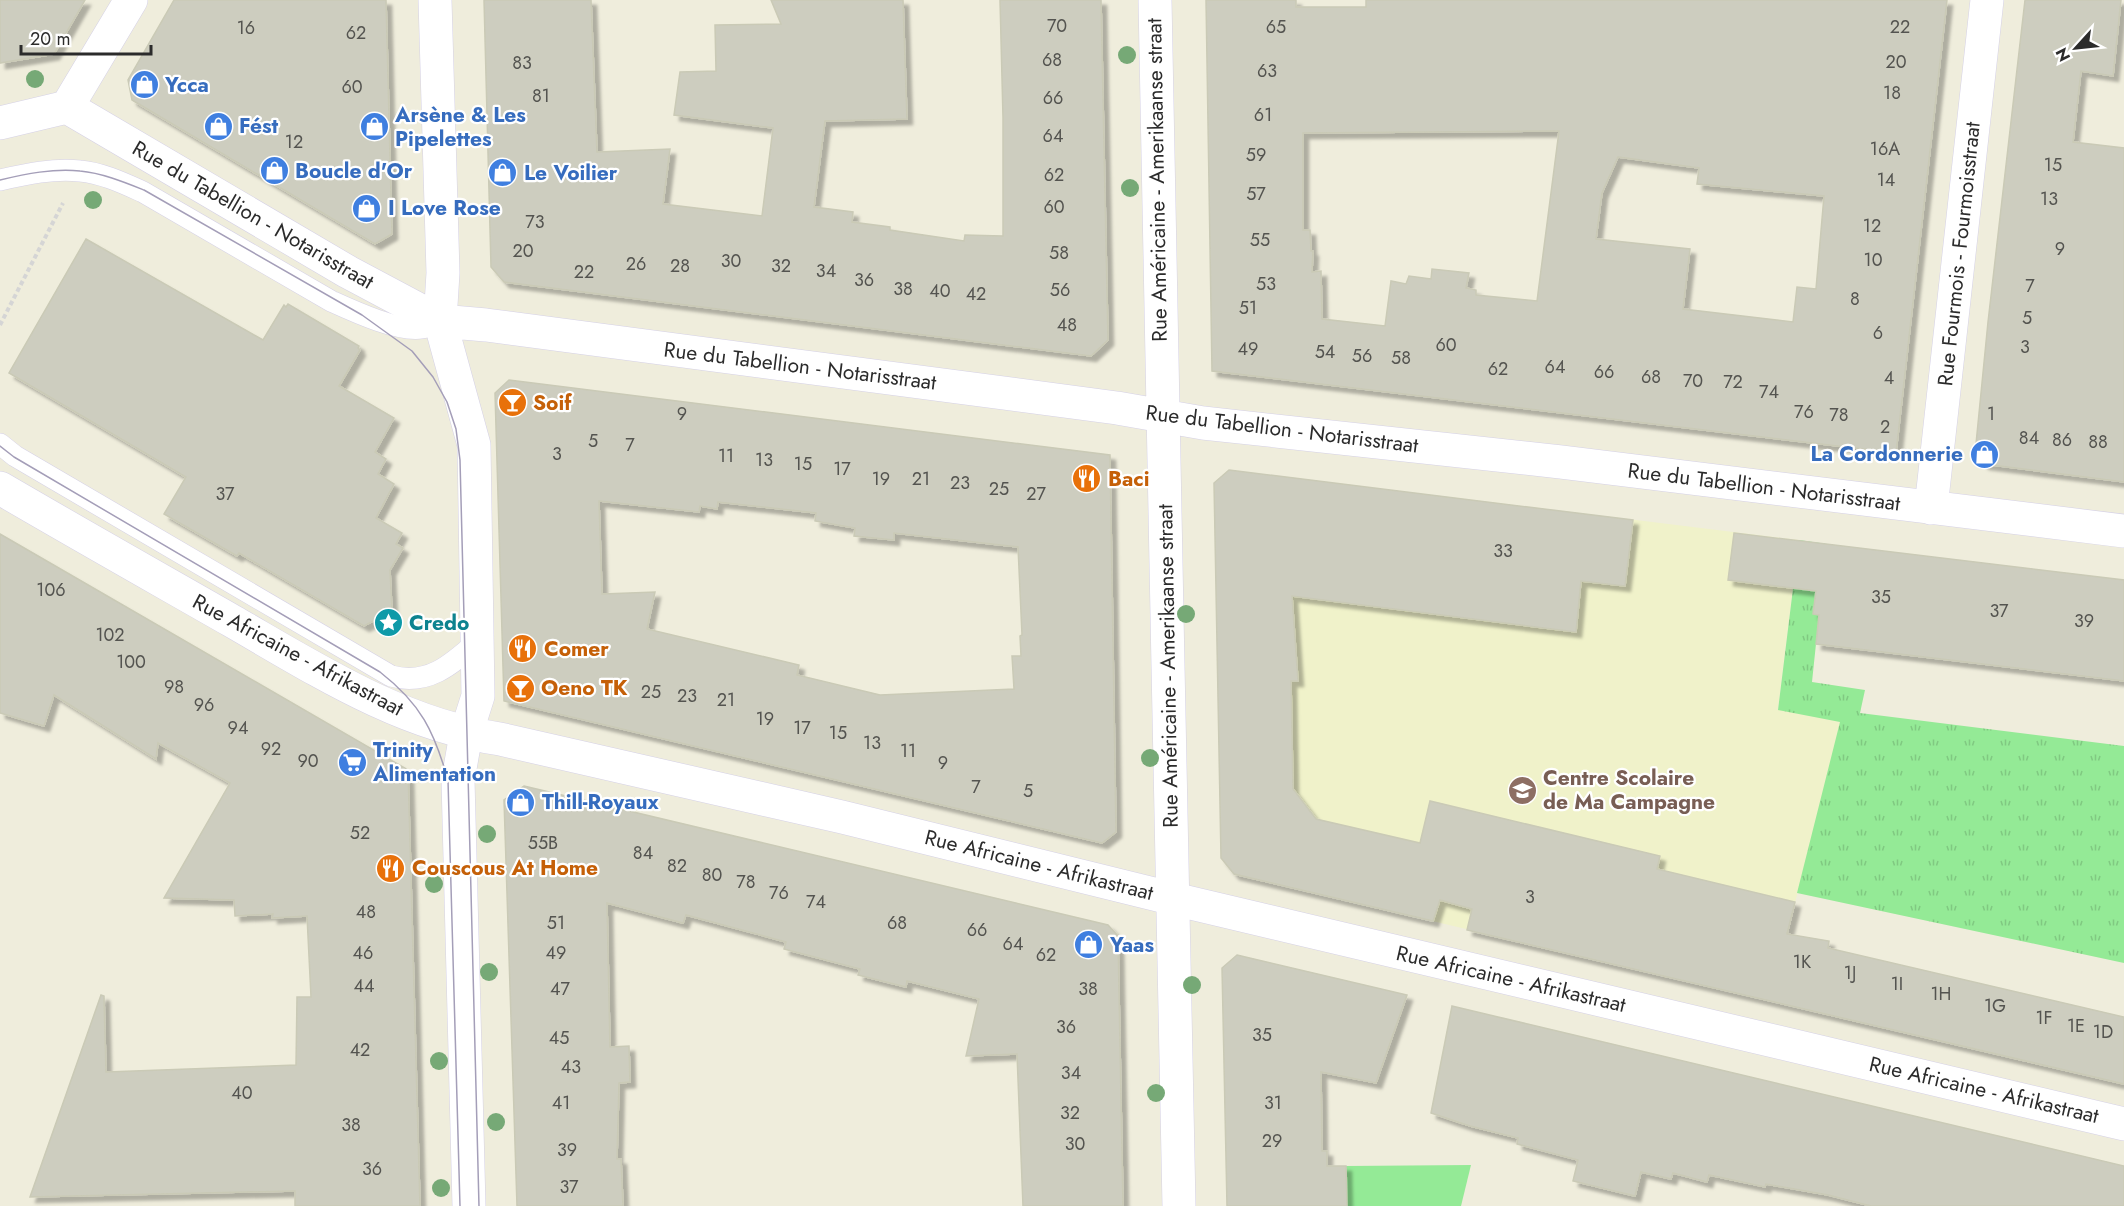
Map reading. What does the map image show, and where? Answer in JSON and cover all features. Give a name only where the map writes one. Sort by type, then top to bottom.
[{"type":"street","points":[[0,123],[67,107],[131,0]]},
{"type":"street","points":[[435,0],[443,273],[440,321],[474,445],[478,696],[458,770],[469,1206]]},
{"type":"street","name":"Rue Américaine - Amerikaanse straat","points":[[1155,0],[1161,416],[1174,899],[1179,1206]]},
{"type":"street","name":"Rue Fourmois - Fourmoisstraat","points":[[1931,508],[1987,0]]},
{"type":"street","name":"Rue du Tabellion - Notarisstraat","points":[[67,107],[348,272],[440,321],[486,325],[1118,408],[1203,423],[1561,462],[2124,531]]},
{"type":"street","name":"Rue Africaine - Afrikastraat","points":[[0,488],[317,670],[381,703],[466,734],[500,739],[830,814],[1174,899],[2124,1124]]},
{"type":"lane","name":"Rue du Tabellion - Notarisstraat","points":[[0,180],[54,171],[81,171],[114,179],[143,192],[331,301],[362,315],[400,326],[422,328],[440,321]]},
{"type":"lane","name":"Rue Africaine - Afrikastraat","points":[[0,444],[15,456],[391,676],[406,680],[420,679],[451,663],[478,641]]},
{"type":"path","points":[[0,325],[68,193]]},
{"type":"shaded area","name":"Centre Scolaire de Ma Campagne","points":[[1229,470],[1799,540],[1778,709],[1841,722],[1770,1001],[1234,874],[1221,858],[1214,483]]},
{"type":"green space","points":[[1799,540],[1827,544],[1825,572],[1819,572],[1813,614],[1819,615],[1812,682],[1865,690],[1860,713],[2124,746],[2124,963],[1797,893],[1840,722],[1778,710]]},
{"type":"green space","points":[[1471,1165],[1461,1206],[1347,1206],[1346,1166]]},
{"type":"building","points":[[0,0],[85,0],[54,54],[0,63]]},
{"type":"building","points":[[174,0],[386,0],[392,234],[375,244],[132,100],[128,80]]},
{"type":"building","points":[[484,0],[591,0],[597,152],[670,149],[663,204],[762,216],[773,128],[674,115],[680,72],[716,71],[715,25],[781,24],[771,0],[903,0],[907,119],[825,121],[814,207],[853,212],[852,222],[964,241],[965,235],[1003,236],[1000,0],[1101,0],[1108,340],[1091,356],[504,282],[491,267]]},
{"type":"building","points":[[1206,0],[1296,0],[1296,7],[1366,7],[1366,0],[1947,0],[1896,453],[1212,371]],"holes":[[[1559,131],[1537,301],[1476,295],[1476,290],[1466,288],[1469,273],[1432,269],[1431,279],[1409,276],[1406,284],[1391,281],[1385,326],[1322,319],[1321,271],[1312,272],[1313,251],[1311,251],[1310,230],[1303,230],[1303,133]],[[1618,157],[1699,168],[1697,184],[1824,196],[1816,289],[1797,287],[1793,322],[1683,309],[1690,249],[1596,239],[1602,193]]]},
{"type":"building","points":[[2025,0],[2121,0],[2113,76],[2081,71],[2073,142],[2124,148],[2124,482],[1984,464],[1975,454]]},
{"type":"building","points":[[86,239],[263,340],[284,305],[286,307],[288,304],[359,346],[360,350],[339,386],[394,418],[375,452],[386,459],[378,474],[394,484],[376,518],[402,533],[396,544],[403,548],[390,570],[392,611],[364,626],[239,553],[237,556],[164,514],[186,477],[9,373]]},
{"type":"building","points":[[509,380],[1110,455],[1116,832],[1102,843],[504,701],[495,393]],"holes":[[[599,501],[699,512],[700,506],[717,509],[718,502],[816,513],[815,521],[855,528],[854,536],[894,540],[894,533],[1018,547],[1022,635],[1020,636],[1021,656],[1012,656],[1014,689],[880,695],[797,675],[799,665],[647,629],[655,592],[602,594]]]},
{"type":"building","points":[[1229,470],[1633,520],[1625,586],[1581,581],[1576,632],[1292,596],[1298,681],[1291,681],[1293,789],[1316,819],[1420,843],[1430,801],[1660,856],[1657,869],[1795,902],[1787,934],[1829,941],[1828,948],[2124,1017],[2124,1084],[1467,930],[1472,909],[1440,900],[1433,921],[1234,874],[1221,858],[1214,483]]},
{"type":"building","points":[[1734,533],[2124,580],[2124,681],[1816,644],[1819,615],[1813,614],[1816,591],[1728,580]]},
{"type":"building","points":[[0,534],[408,770],[420,1206],[295,1206],[295,1191],[30,1197],[101,995],[104,996],[106,1072],[296,1065],[297,997],[311,997],[307,916],[272,918],[273,914],[235,916],[234,900],[164,898],[230,783],[158,743],[156,759],[54,695],[44,726],[0,713]]},
{"type":"building","points":[[524,786],[1108,925],[1118,936],[1123,1206],[1023,1206],[1017,1054],[966,1056],[979,999],[907,981],[906,987],[858,975],[860,969],[784,949],[786,942],[686,915],[683,923],[607,903],[610,1047],[629,1046],[630,1082],[619,1083],[617,1159],[621,1159],[623,1206],[517,1206],[504,800]]},
{"type":"building","points":[[1237,955],[1407,995],[1376,1083],[1321,1072],[1322,1151],[1327,1151],[1327,1166],[1346,1166],[1347,1206],[1227,1206],[1222,968]]},
{"type":"building","points":[[1452,1006],[2124,1166],[2124,1206],[1871,1206],[1828,1195],[1766,1184],[1765,1187],[1709,1175],[1707,1182],[1673,1173],[1671,1179],[1641,1172],[1635,1196],[1573,1181],[1578,1160],[1517,1144],[1518,1138],[1431,1113]]},
{"type":"tram line","points":[[0,180],[40,172],[70,170],[105,176],[144,190],[362,315],[412,351],[433,377],[447,402],[456,429],[460,460],[479,1206]]},
{"type":"tram line","points":[[0,446],[14,457],[380,672],[406,695],[424,720],[437,747],[448,780],[460,1206]]},
{"type":"place","name":"Ycca","points":[[144,85]]},
{"type":"place","name":"Fést","points":[[218,126]]},
{"type":"place","name":"Arsène & Les Pipelettes","points":[[374,127]]},
{"type":"place","name":"Boucle d'Or","points":[[274,171]]},
{"type":"place","name":"Le Voilier","points":[[503,173]]},
{"type":"place","name":"I Love Rose","points":[[367,208]]},
{"type":"place","name":"Soif","points":[[512,403]]},
{"type":"place","name":"La Cordonnerie","points":[[1984,454]]},
{"type":"place","name":"Baci","points":[[1087,479]]},
{"type":"place","name":"Credo","points":[[388,623]]},
{"type":"place","name":"Comer","points":[[523,649]]},
{"type":"place","name":"Oeno TK","points":[[520,688]]},
{"type":"place","name":"Trinity Alimentation","points":[[352,762]]},
{"type":"place","name":"Centre Scolaire de Ma Campagne","points":[[1522,790]]},
{"type":"place","name":"Thill-Royaux","points":[[521,802]]},
{"type":"place","name":"Couscous At Home","points":[[391,868]]},
{"type":"place","name":"Yaas","points":[[1089,945]]}]
